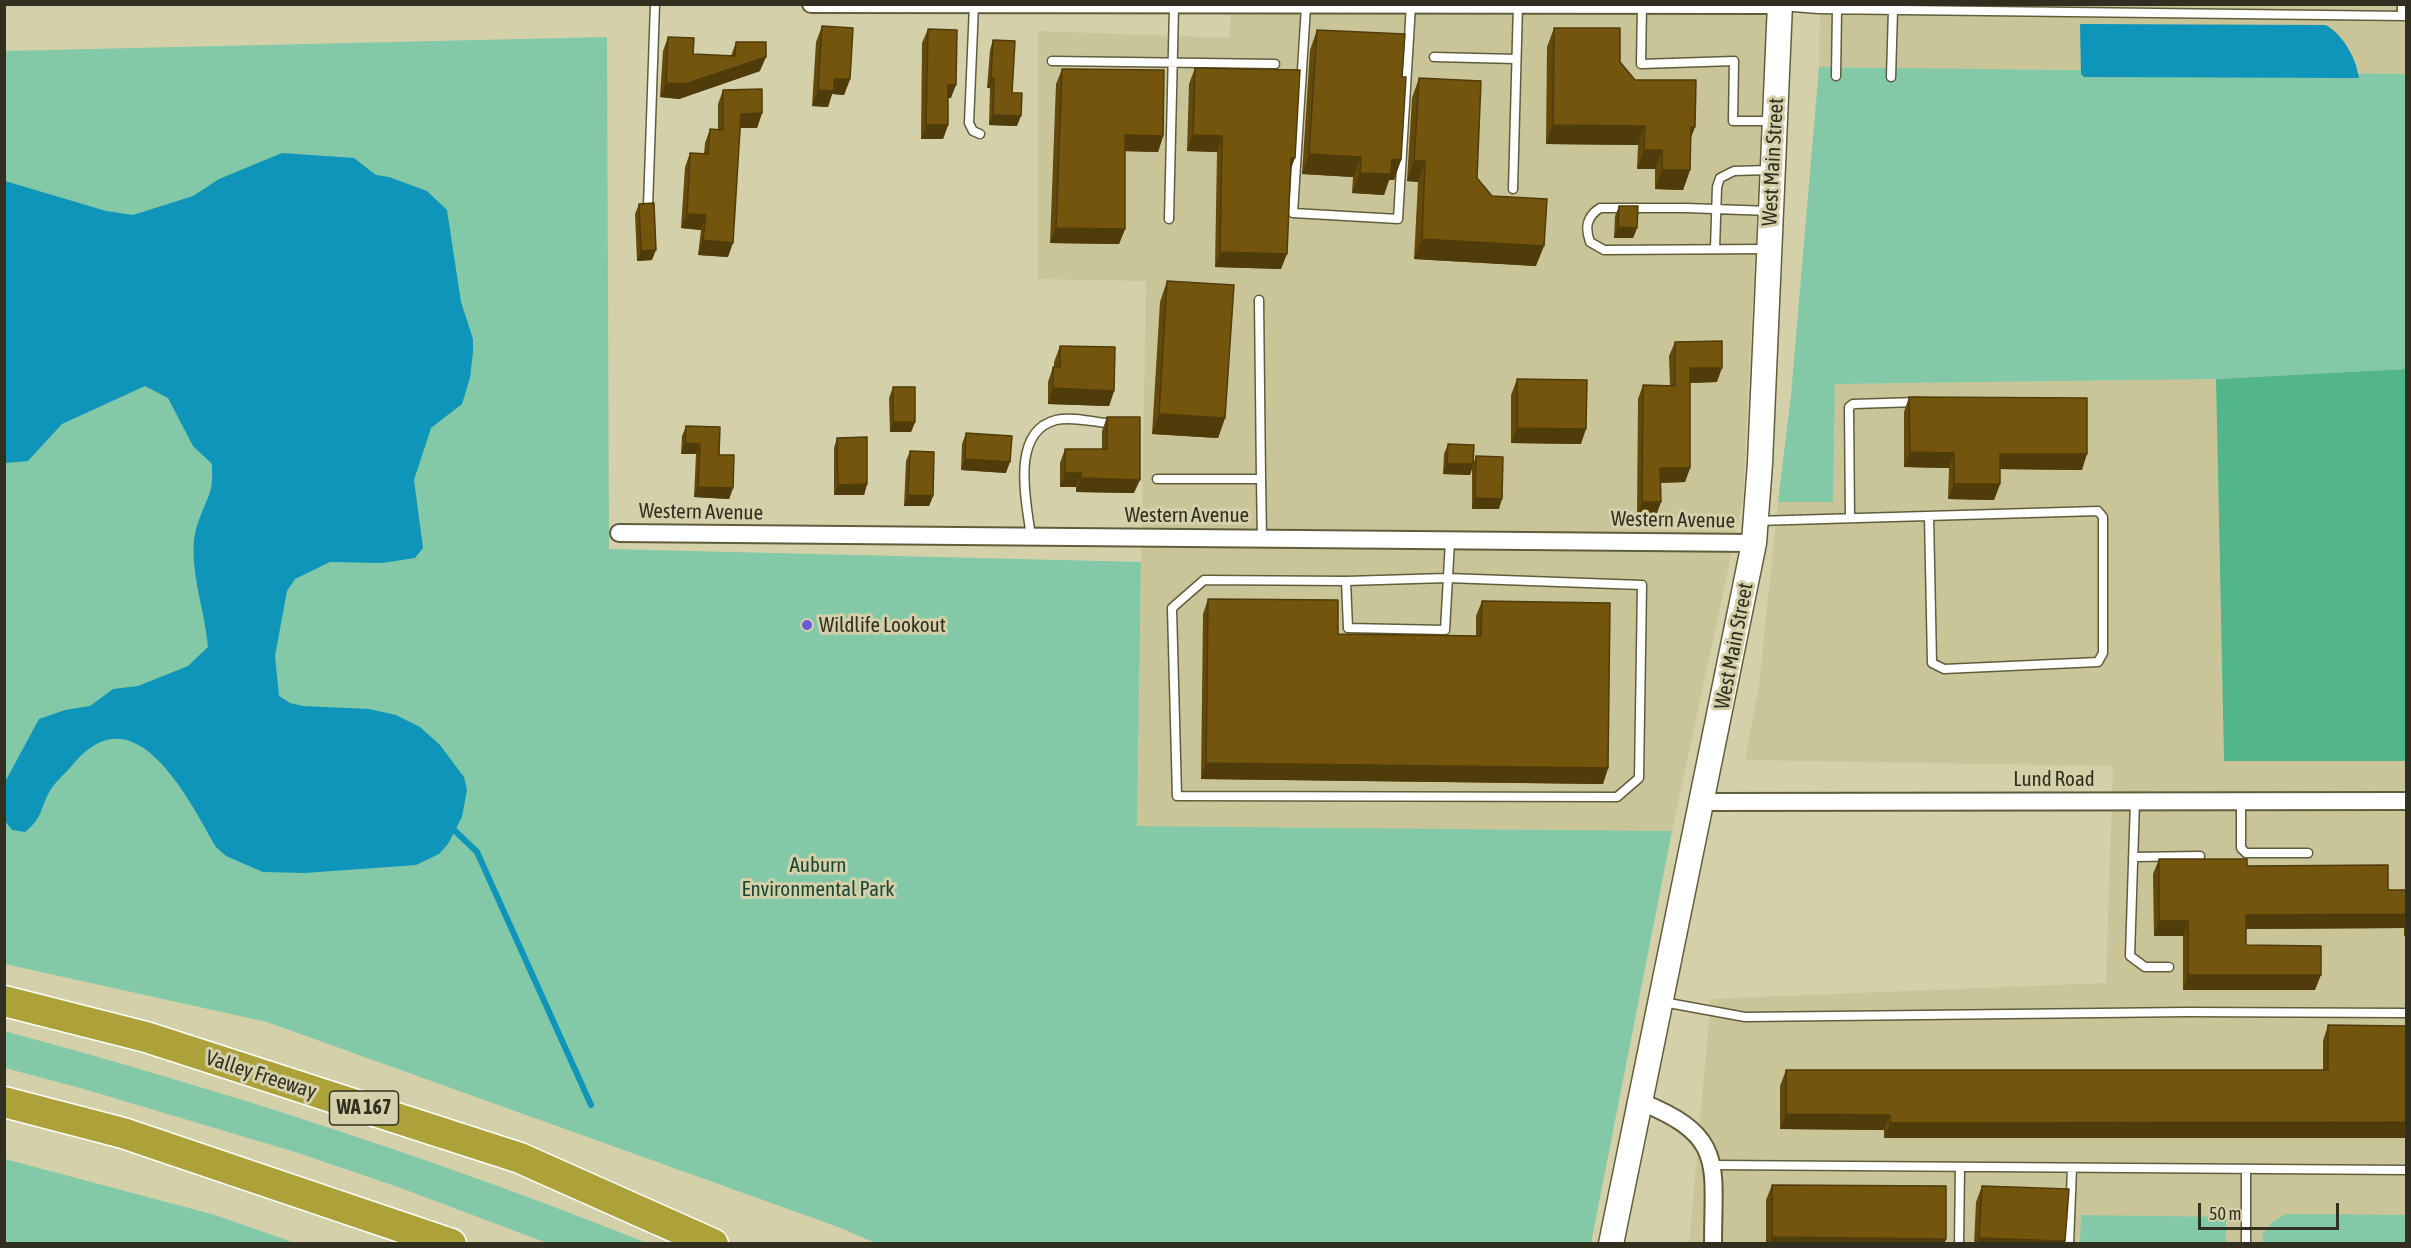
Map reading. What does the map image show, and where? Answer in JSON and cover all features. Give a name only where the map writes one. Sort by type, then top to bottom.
[{"type":"highway","name":"Valley Freeway","points":[[4,1001],[146,1037],[520,1158],[713,1244]]},
{"type":"highway","points":[[4,1102],[123,1133],[451,1244]]},
{"type":"main road","name":"West Main Street","points":[[1611,1244],[1755,532],[1780,5]]},
{"type":"street","points":[[811,4],[1174,7],[1780,5]]},
{"type":"street","name":"Western Avenue","points":[[619,533],[1450,541],[1755,532]]},
{"type":"street","name":"Lund Road","points":[[1702,802],[2241,801],[2405,804]]},
{"type":"street","points":[[1641,1101],[1669,1113],[1690,1127],[1698,1135],[1714,1165],[1713,1244]]},
{"type":"lane","points":[[648,207],[655,4]]},
{"type":"lane","points":[[1780,5],[1837,10],[1993,8],[2404,16],[2402,4]]},
{"type":"lane","points":[[1306,6],[1293,213],[1398,219],[1411,5]]},
{"type":"lane","points":[[1513,189],[1518,5]]},
{"type":"lane","points":[[1642,5],[1641,64],[1734,61],[1733,121],[1775,121]]},
{"type":"lane","points":[[974,6],[969,123],[973,132],[980,134]]},
{"type":"lane","points":[[1169,219],[1174,7]]},
{"type":"lane","points":[[1888,8],[1891,77]]},
{"type":"lane","points":[[1836,76],[1837,10]]},
{"type":"lane","points":[[1434,57],[1516,60]]},
{"type":"lane","points":[[1052,61],[1275,64]]},
{"type":"lane","points":[[1715,249],[1717,187],[1725,174],[1773,170]]},
{"type":"lane","points":[[1770,249],[1604,250],[1590,243],[1587,222],[1600,208],[1771,211]]},
{"type":"lane","points":[[1259,300],[1262,539]]},
{"type":"lane","points":[[1850,518],[1849,407],[1853,404],[1923,402]]},
{"type":"lane","points":[[1031,537],[1023,490],[1025,460],[1031,439],[1043,425],[1057,420],[1120,424]]},
{"type":"lane","points":[[1156,479],[1261,479]]},
{"type":"lane","points":[[1755,532],[1850,518],[2098,511],[2103,517],[2103,653],[2098,662],[1944,669],[1932,663],[1929,516]]},
{"type":"lane","points":[[1346,581],[1348,628],[1445,630],[1450,541]]},
{"type":"lane","points":[[1447,578],[1642,585],[1640,778],[1617,797],[1177,796],[1172,608],[1204,580],[1346,581],[1447,578]]},
{"type":"lane","points":[[2135,801],[2130,956],[2145,967],[2169,967]]},
{"type":"lane","points":[[2241,801],[2241,848],[2246,853],[2308,853]]},
{"type":"lane","points":[[2133,857],[2200,856]]},
{"type":"lane","points":[[1660,1002],[1745,1017],[2187,1012],[2406,1013]]},
{"type":"lane","points":[[1714,1165],[2406,1170]]},
{"type":"lane","points":[[1959,1244],[1960,1167]]},
{"type":"lane","points":[[2070,1244],[2072,1168]]},
{"type":"lane","points":[[2246,1169],[2246,1244]]},
{"type":"shaded area","points":[[1231,4],[1767,5],[1743,500],[1672,831],[1137,826],[1146,281],[1038,279],[1038,31],[1230,38]]},
{"type":"shaded area","points":[[1820,5],[2406,5],[2406,74],[1819,67]]},
{"type":"shaded area","points":[[2216,379],[2224,761],[2406,761],[2406,1243],[1689,1244],[1711,999],[2106,983],[2113,766],[1745,760],[1759,686],[1778,502],[1833,502],[1835,384]]},
{"type":"green space","name":"Auburn Environmental Park","points":[[607,37],[609,549],[1141,562],[1137,826],[1672,831],[1591,1243],[875,1243],[841,1228],[267,1022],[5,964],[5,51]]},
{"type":"green space","points":[[1819,67],[2406,74],[2406,369],[2216,379],[1835,384],[1833,502],[1778,502],[1791,395]]},
{"type":"green space","points":[[2406,369],[2406,761],[2224,761],[2216,379]]},
{"type":"green space","points":[[4,1031],[167,1077],[329,1128],[489,1183],[647,1243],[547,1243],[398,1187],[295,1152],[84,1089],[5,1068]]},
{"type":"green space","points":[[5,1159],[215,1215],[295,1243],[5,1243]]},
{"type":"green space","points":[[2286,1214],[2406,1215],[2406,1243],[2263,1243],[2262,1235],[2272,1222]]},
{"type":"green space","points":[[2081,1215],[2226,1217],[2226,1243],[2080,1243]]},
{"type":"water","points":[[2080,24],[2326,25],[2348,48],[2359,78],[2084,77],[2081,74]]},
{"type":"water","points":[[282,153],[354,158],[376,175],[389,177],[427,191],[447,210],[461,302],[473,339],[473,352],[470,378],[462,404],[431,428],[414,480],[423,548],[415,558],[382,563],[330,562],[295,579],[287,591],[275,656],[279,696],[290,703],[303,706],[369,709],[396,715],[420,727],[440,745],[464,777],[467,790],[462,817],[448,844],[439,854],[416,865],[305,873],[263,872],[226,856],[216,847],[176,781],[158,760],[139,745],[119,739],[97,743],[56,782],[39,817],[31,827],[25,832],[12,830],[5,821],[5,782],[39,719],[65,710],[90,706],[113,689],[138,686],[188,666],[208,647],[196,581],[194,540],[198,521],[211,489],[212,464],[193,446],[168,398],[145,386],[62,424],[28,461],[5,463],[5,181],[106,211],[133,215],[193,196],[219,179]]},
{"type":"building","points":[[822,26],[853,28],[850,79],[834,79],[834,91],[818,90]]},
{"type":"building","points":[[1554,28],[1620,28],[1620,62],[1635,80],[1696,80],[1695,127],[1691,127],[1690,170],[1662,170],[1662,150],[1644,150],[1645,126],[1553,125]]},
{"type":"building","points":[[928,29],[957,30],[956,85],[948,85],[948,125],[926,125]]},
{"type":"building","points":[[1317,30],[1405,34],[1402,77],[1406,77],[1401,160],[1392,159],[1391,174],[1360,173],[1361,157],[1309,154]]},
{"type":"building","points":[[668,37],[694,38],[693,54],[735,56],[736,42],[766,42],[766,57],[685,84],[666,83]]},
{"type":"building","points":[[993,40],[1015,41],[1012,93],[1022,93],[1021,116],[993,115],[994,78],[991,78]]},
{"type":"building","points":[[1195,68],[1300,70],[1295,158],[1291,158],[1287,254],[1220,252],[1222,136],[1193,135]]},
{"type":"building","points":[[1062,69],[1164,70],[1163,136],[1125,135],[1125,229],[1056,228]]},
{"type":"building","points":[[1419,78],[1481,81],[1477,178],[1492,196],[1547,199],[1544,246],[1422,239],[1425,161],[1414,161]]},
{"type":"building","points":[[762,89],[762,113],[741,114],[733,243],[703,240],[706,215],[687,214],[690,153],[708,154],[710,129],[723,130],[723,90]]},
{"type":"building","points":[[654,203],[656,250],[641,251],[639,204]]},
{"type":"building","points":[[1619,206],[1638,206],[1637,228],[1618,227]]},
{"type":"building","points":[[1167,281],[1234,285],[1225,418],[1159,414]]},
{"type":"building","points":[[1722,341],[1722,368],[1690,368],[1690,468],[1660,468],[1661,502],[1642,502],[1643,385],[1675,386],[1675,342]]},
{"type":"building","points":[[1060,346],[1115,347],[1114,391],[1053,388],[1053,367],[1060,367]]},
{"type":"building","points":[[1517,379],[1587,380],[1586,429],[1517,428]]},
{"type":"building","points":[[893,387],[915,387],[915,422],[893,422]]},
{"type":"building","points":[[1909,397],[2087,398],[2087,454],[2000,454],[2000,484],[1954,484],[1954,453],[1910,452]]},
{"type":"building","points":[[1107,417],[1140,417],[1140,480],[1081,478],[1081,473],[1065,473],[1065,449],[1107,449]]},
{"type":"building","points":[[686,426],[720,427],[719,455],[734,455],[733,488],[698,487],[700,444],[685,443]]},
{"type":"building","points":[[966,433],[1012,436],[1010,462],[965,459]]},
{"type":"building","points":[[867,437],[867,484],[838,485],[837,438]]},
{"type":"building","points":[[1448,444],[1474,445],[1473,464],[1447,464]]},
{"type":"building","points":[[910,451],[934,452],[933,496],[908,495]]},
{"type":"building","points":[[1476,456],[1503,457],[1502,499],[1475,498]]},
{"type":"building","points":[[1208,599],[1338,600],[1338,634],[1481,636],[1482,601],[1610,603],[1608,768],[1206,763]]},
{"type":"building","points":[[2159,859],[2247,859],[2247,866],[2388,865],[2388,890],[2406,890],[2406,914],[2246,915],[2246,945],[2321,946],[2321,975],[2188,975],[2188,921],[2159,921]]},
{"type":"building","points":[[2328,1025],[2406,1026],[2406,1122],[1890,1123],[1890,1115],[1786,1114],[1786,1070],[2328,1070]]},
{"type":"building","points":[[1772,1185],[1946,1186],[1946,1239],[1772,1237]]},
{"type":"building","points":[[1982,1186],[2069,1189],[2065,1241],[1979,1238]]},
{"type":"waterway","points":[[451,827],[477,852],[591,1105]]},
{"type":"place","name":"Wildlife Lookout","points":[[807,625]]}]
